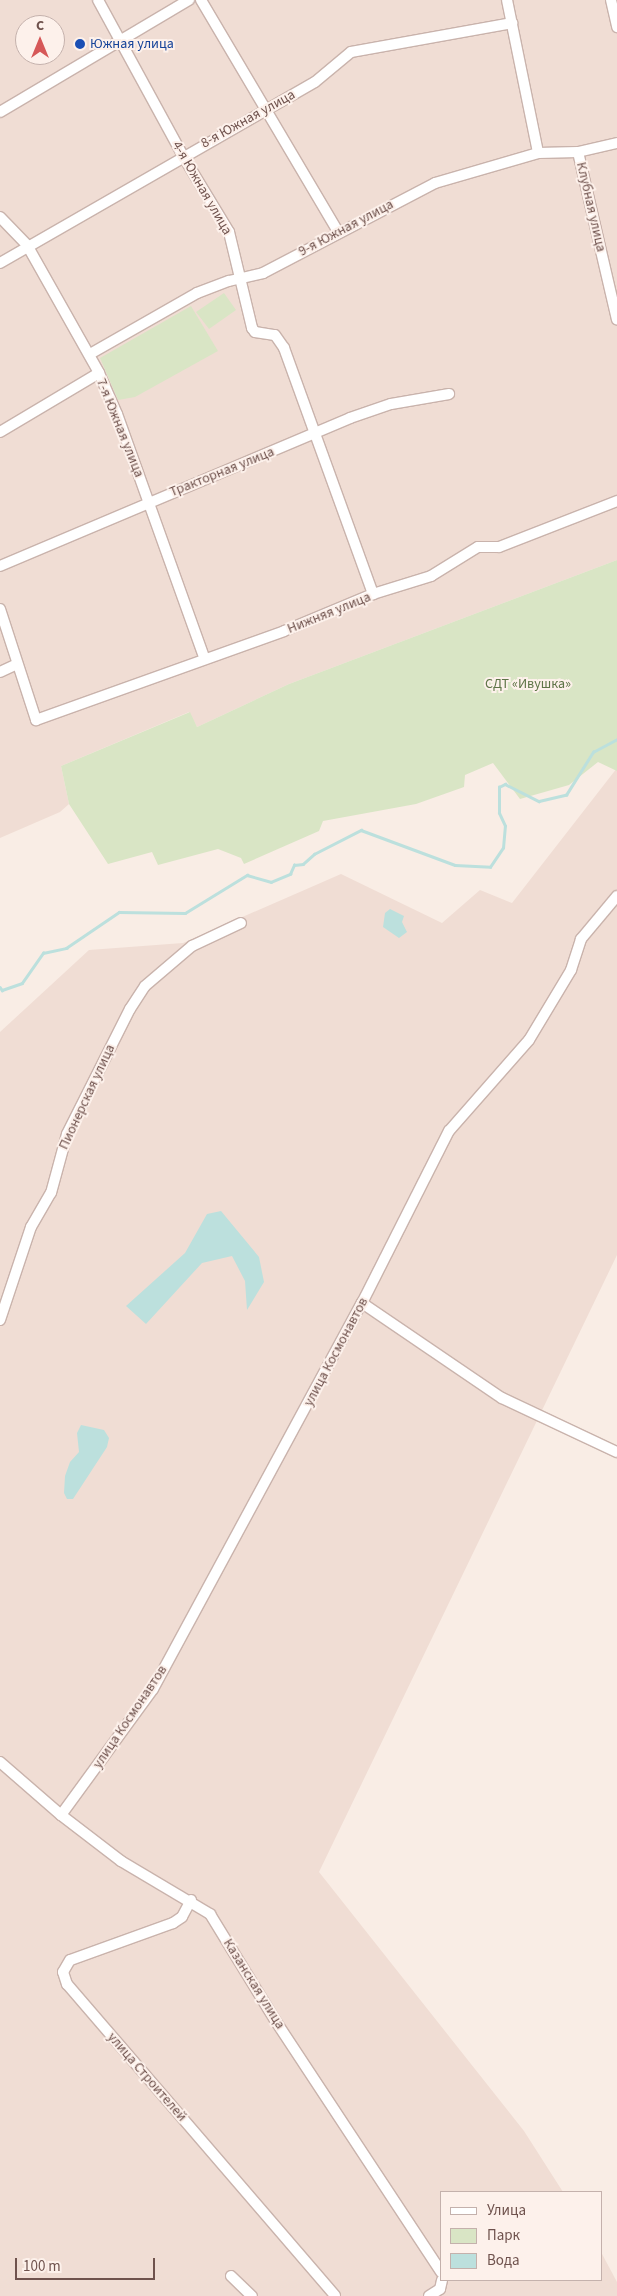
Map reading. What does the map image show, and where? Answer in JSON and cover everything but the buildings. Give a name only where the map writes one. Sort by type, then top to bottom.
[{"type":"street","name":"4-я Южная улица","points":[[98,0],[118,41],[183,156],[229,232],[252,328],[255,332],[275,335],[279,340],[373,594]]},
{"type":"street","points":[[0,112],[189,0]]},
{"type":"street","points":[[201,0],[338,232]]},
{"type":"street","points":[[507,0],[538,153]]},
{"type":"street","points":[[611,0],[617,27]]},
{"type":"street","name":"8-я Южная улица","points":[[0,263],[27,245],[315,82],[351,52],[512,23]]},
{"type":"street","name":"9-я Южная улица","points":[[90,354],[197,293],[263,273],[338,232],[435,183],[538,153],[578,152],[617,143]]},
{"type":"street","name":"Клубная улица","points":[[578,152],[617,320]]},
{"type":"street","name":"7-я Южная улица","points":[[0,217],[27,245],[99,373],[149,501],[204,657]]},
{"type":"street","points":[[0,432],[99,373]]},
{"type":"street","name":"Тракторная улица","points":[[0,566],[149,501],[391,404],[449,394]]},
{"type":"street","name":"Нижняя улица","points":[[17,664],[36,720],[204,657],[284,631],[373,594],[444,570],[478,547],[499,547],[617,501]]},
{"type":"street","points":[[0,608],[17,664],[0,672]]},
{"type":"street","name":"улица Космонавтов","points":[[61,1815],[153,1689],[362,1303],[449,1131],[529,1040],[571,970],[582,939],[617,896]]},
{"type":"street","name":"Пионерская улица","points":[[0,1320],[31,1227],[51,1193],[67,1134],[130,1009],[145,986],[192,946],[241,923]]},
{"type":"street","points":[[362,1303],[502,1398],[617,1452]]},
{"type":"street","name":"Казанская улица","points":[[0,1762],[61,1815],[121,1861],[191,1900],[210,1914],[275,2020],[440,2270]]},
{"type":"street","name":"улица Строителей","points":[[191,1900],[182,1917],[174,1923],[70,1960],[63,1972],[67,1984],[335,2296]]},
{"type":"street","points":[[231,2276],[252,2296]]},
{"type":"street","points":[[429,2296],[440,2289],[442,2281]]},
{"type":"shaded area","points":[[0,0],[617,0],[617,560],[289,684],[197,727],[189,712],[61,766],[69,804],[60,812],[0,838]]},
{"type":"shaded area","points":[[617,768],[617,1255],[319,1872],[524,2131],[562,2191],[440,2191],[440,2281],[602,2281],[602,2254],[617,2282],[617,2296],[0,2296],[0,1032],[89,950],[183,943],[341,874],[442,923],[480,890],[512,903]]},
{"type":"green space","points":[[224,293],[236,310],[209,329],[196,312]]},
{"type":"green space","points":[[191,306],[218,351],[135,397],[118,400],[100,358]]},
{"type":"green space","name":"СДТ «Ивушка»","points":[[617,560],[617,771],[598,762],[569,785],[520,799],[493,763],[465,775],[464,787],[416,804],[323,821],[319,831],[244,864],[241,858],[218,849],[158,865],[152,852],[108,864],[69,804],[61,766],[190,712],[197,727],[289,684]]},
{"type":"water","points":[[390,909],[404,916],[402,922],[407,932],[399,938],[383,927],[385,913]]},
{"type":"water","points":[[221,1211],[259,1257],[264,1282],[247,1310],[245,1281],[232,1256],[202,1263],[146,1324],[126,1306],[185,1253],[207,1214]]},
{"type":"water","points":[[81,1425],[104,1430],[109,1438],[107,1447],[73,1499],[67,1499],[64,1493],[65,1476],[70,1462],[79,1452],[77,1433]]},
{"type":"waterway","points":[[0,987],[2,990],[22,983],[43,953],[66,948],[119,912],[185,913],[247,875],[271,882],[290,874],[294,865],[303,864],[314,854],[361,830],[455,865],[490,867],[503,848],[505,826],[499,813],[499,787],[505,784],[539,801],[566,795],[593,752],[617,739]]},
{"type":"place","name":"Южная улица","points":[[80,44]]}]
